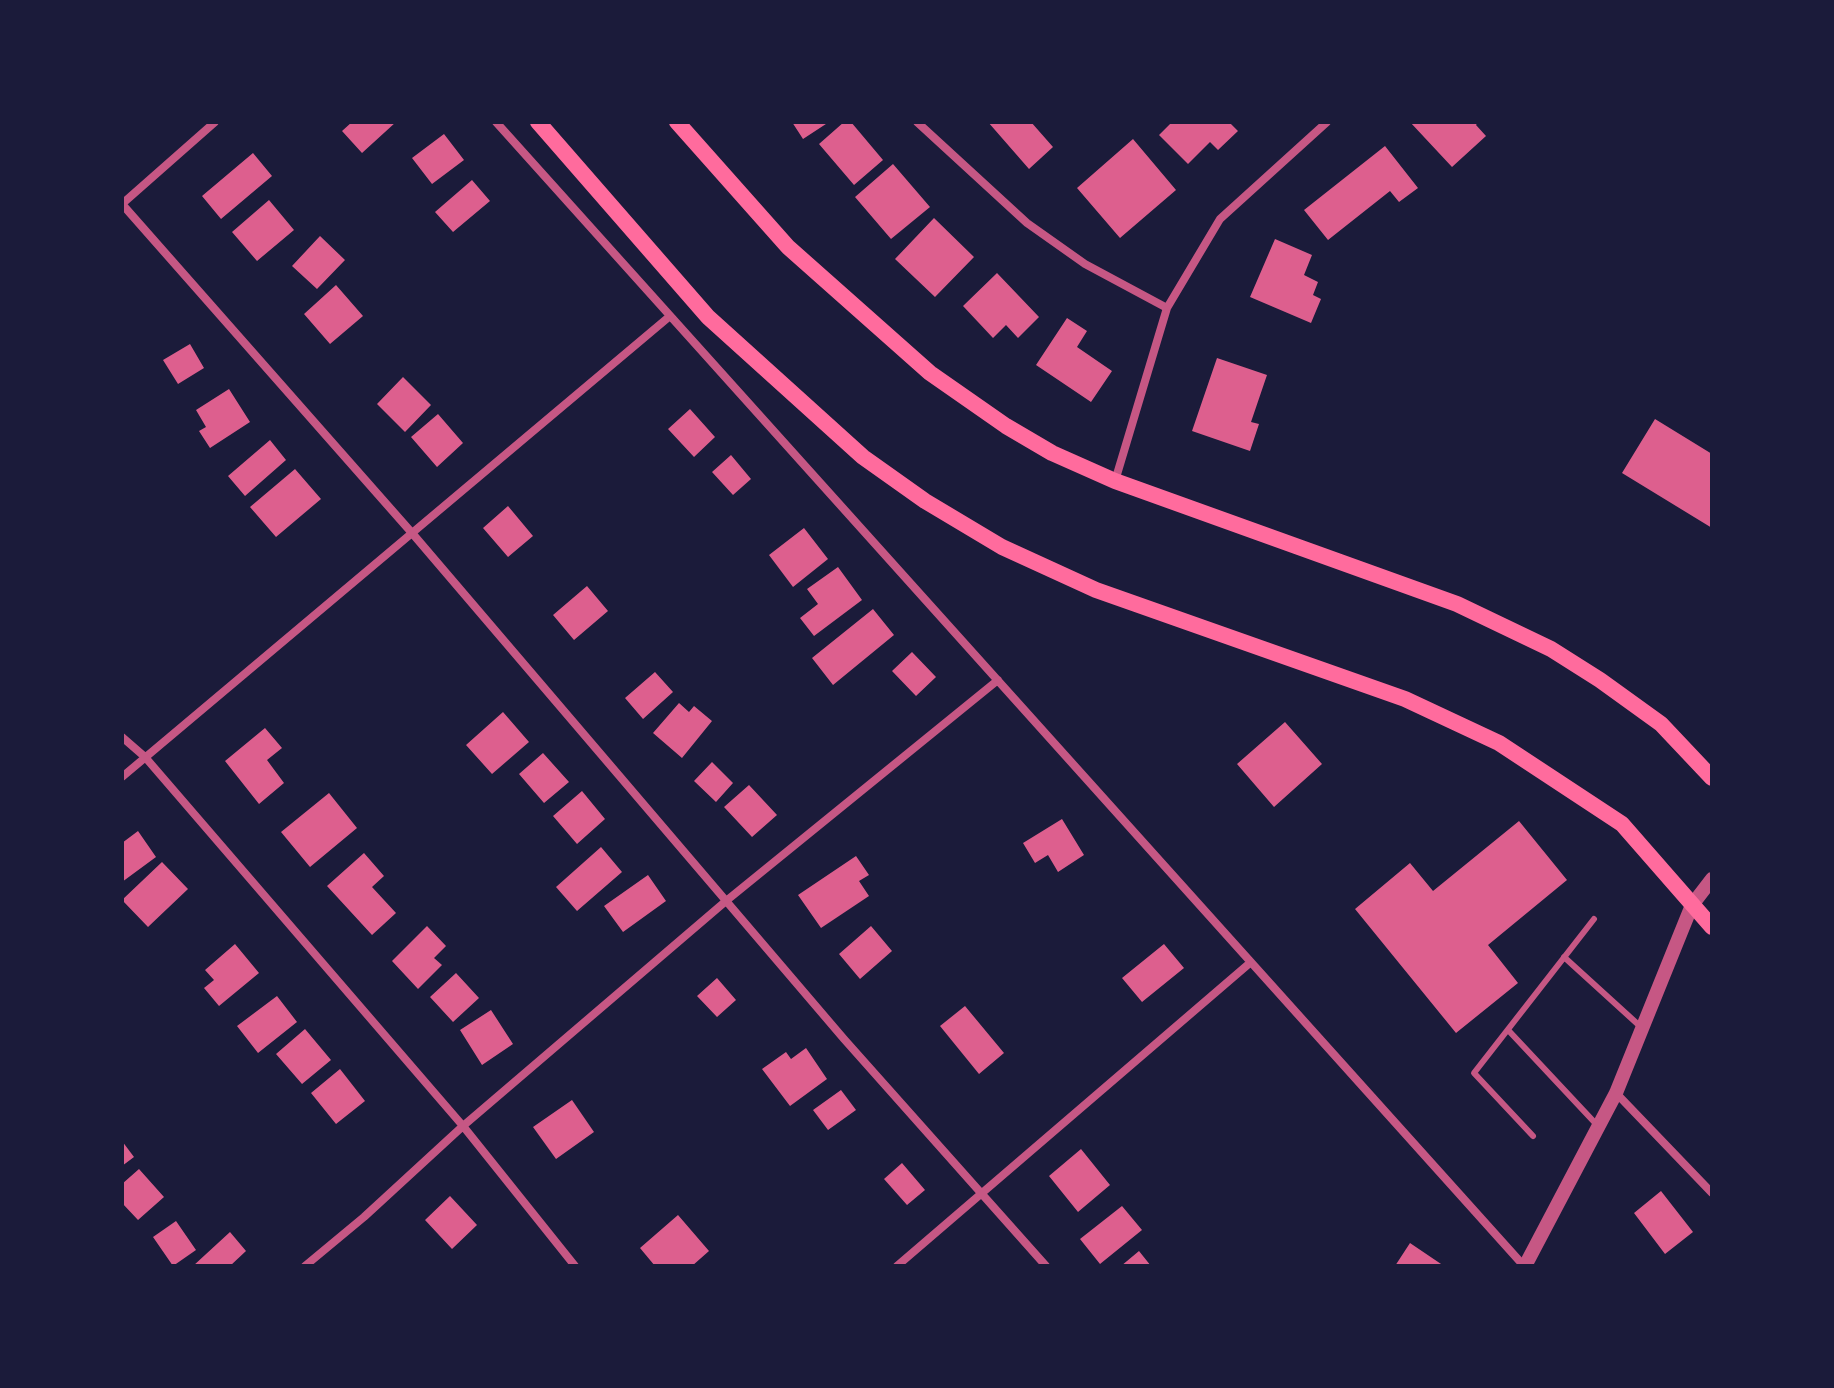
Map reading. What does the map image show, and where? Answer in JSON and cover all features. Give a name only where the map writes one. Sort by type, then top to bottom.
[{"type":"main road","points":[[538,122],[708,317],[863,457],[925,501],[1002,547],[1096,590],[1405,699],[1464,725],[1564,784],[1622,824],[1712,927]]},
{"type":"main road","points":[[677,122],[788,247],[930,373],[1006,426],[1052,453],[1115,481],[1457,604],[1551,649],[1661,724],[1712,778]]},
{"type":"street","points":[[215,122],[122,204],[412,533],[844,1039],[1046,1266]]},
{"type":"street","points":[[496,122],[1524,1266],[1616,1093],[1692,905],[1712,879]]},
{"type":"street","points":[[917,122],[1027,223],[1096,271],[1167,308]]},
{"type":"street","points":[[1115,481],[1167,308],[1220,219],[1327,122]]},
{"type":"street","points":[[122,777],[670,316]]},
{"type":"street","points":[[305,1266],[726,901],[998,680]]},
{"type":"street","points":[[122,737],[145,757],[463,1126],[575,1266]]},
{"type":"street","points":[[897,1266],[1251,962]]},
{"type":"street","points":[[1616,1093],[1712,1193]]},
{"type":"lane","points":[[1533,1136],[1474,1073],[1594,919]]},
{"type":"lane","points":[[1564,957],[1642,1028]]},
{"type":"lane","points":[[1509,1031],[1598,1126]]},
{"type":"building","points":[[352,122],[396,122],[362,153],[342,131]]},
{"type":"building","points":[[792,122],[829,122],[803,139]]},
{"type":"building","points":[[844,122],[851,122],[883,160],[854,185],[819,144]]},
{"type":"building","points":[[988,122],[1031,122],[1053,147],[1029,169]]},
{"type":"building","points":[[1172,122],[1229,122],[1238,131],[1218,150],[1210,142],[1188,164],[1159,135]]},
{"type":"building","points":[[1410,122],[1478,122],[1476,125],[1486,136],[1452,167]]},
{"type":"building","points":[[444,134],[464,160],[432,184],[412,158]]},
{"type":"building","points":[[1133,139],[1176,190],[1120,238],[1077,188]]},
{"type":"building","points":[[1385,146],[1418,188],[1399,202],[1390,191],[1328,240],[1304,210]]},
{"type":"building","points":[[253,153],[272,176],[221,219],[202,196]]},
{"type":"building","points":[[893,164],[930,207],[891,239],[855,197]]},
{"type":"building","points":[[472,180],[490,201],[453,232],[435,212]]},
{"type":"building","points":[[269,200],[294,230],[257,261],[232,232]]},
{"type":"building","points":[[934,218],[974,257],[935,297],[895,259]]},
{"type":"building","points":[[320,236],[345,260],[317,289],[292,266]]},
{"type":"building","points":[[1275,239],[1312,255],[1304,275],[1318,282],[1313,295],[1321,299],[1311,323],[1250,297]]},
{"type":"building","points":[[997,273],[1039,317],[1018,338],[1006,325],[993,338],[963,306]]},
{"type":"building","points":[[336,285],[363,316],[330,344],[304,314]]},
{"type":"building","points":[[1067,318],[1087,331],[1077,347],[1112,371],[1091,402],[1036,365]]},
{"type":"building","points":[[190,344],[204,368],[178,384],[163,360]]},
{"type":"building","points":[[1217,358],[1267,375],[1251,422],[1259,424],[1250,451],[1192,431]]},
{"type":"building","points":[[403,377],[431,405],[405,432],[377,404]]},
{"type":"building","points":[[229,389],[250,422],[210,448],[199,431],[206,427],[196,410]]},
{"type":"building","points":[[690,409],[715,437],[694,457],[668,429]]},
{"type":"building","points":[[438,414],[463,443],[437,467],[411,437]]},
{"type":"building","points":[[1655,419],[1712,454],[1712,528],[1622,473]]},
{"type":"building","points":[[270,440],[286,460],[245,496],[228,476]]},
{"type":"building","points":[[731,455],[751,479],[733,495],[712,472]]},
{"type":"building","points":[[295,469],[321,499],[276,537],[250,507]]},
{"type":"building","points":[[508,506],[533,536],[508,557],[483,528]]},
{"type":"building","points":[[804,528],[828,559],[793,587],[769,555]]},
{"type":"building","points":[[838,567],[862,600],[814,636],[800,618],[818,604],[807,589]]},
{"type":"building","points":[[587,586],[608,611],[574,640],[553,615]]},
{"type":"building","points":[[873,609],[894,635],[833,685],[812,658]]},
{"type":"building","points":[[912,652],[936,677],[916,696],[892,671]]},
{"type":"building","points":[[655,672],[673,692],[643,719],[625,698]]},
{"type":"building","points":[[679,703],[689,712],[694,706],[712,721],[682,758],[653,733]]},
{"type":"building","points":[[503,712],[529,742],[492,774],[466,745]]},
{"type":"building","points":[[1285,722],[1322,764],[1274,807],[1237,764]]},
{"type":"building","points":[[265,728],[282,748],[267,760],[284,783],[259,804],[225,761]]},
{"type":"building","points":[[543,753],[569,782],[544,803],[519,774]]},
{"type":"building","points":[[712,762],[733,783],[716,802],[694,781]]},
{"type":"building","points":[[749,785],[777,815],[752,837],[724,807]]},
{"type":"building","points":[[582,791],[605,819],[577,844],[553,816]]},
{"type":"building","points":[[329,793],[357,828],[310,867],[281,832]]},
{"type":"building","points":[[1062,819],[1084,855],[1058,872],[1048,855],[1035,863],[1023,843]]},
{"type":"building","points":[[1519,821],[1567,880],[1488,945],[1518,983],[1456,1033],[1355,909],[1410,863],[1433,891]]},
{"type":"building","points":[[138,831],[156,857],[122,882],[122,843]]},
{"type":"building","points":[[601,847],[622,872],[577,911],[556,887]]},
{"type":"building","points":[[364,853],[384,876],[372,887],[396,913],[372,935],[327,886]]},
{"type":"building","points":[[856,856],[869,875],[859,881],[869,896],[821,928],[798,895]]},
{"type":"building","points":[[162,862],[188,889],[148,927],[122,900]]},
{"type":"building","points":[[648,875],[666,901],[623,932],[604,906]]},
{"type":"building","points":[[427,926],[446,946],[434,958],[442,965],[418,989],[392,961]]},
{"type":"building","points":[[871,926],[892,951],[860,979],[839,954]]},
{"type":"building","points":[[235,944],[259,973],[219,1006],[204,988],[214,980],[205,970]]},
{"type":"building","points":[[1164,944],[1184,968],[1142,1002],[1122,978]]},
{"type":"building","points":[[456,973],[479,998],[453,1022],[430,997]]},
{"type":"building","points":[[717,978],[736,1000],[717,1017],[697,996]]},
{"type":"building","points":[[277,996],[297,1022],[258,1053],[237,1026]]},
{"type":"building","points":[[965,1006],[1004,1053],[979,1074],[940,1026]]},
{"type":"building","points":[[491,1010],[513,1044],[482,1065],[460,1030]]},
{"type":"building","points":[[305,1029],[331,1060],[302,1084],[276,1054]]},
{"type":"building","points":[[806,1048],[827,1079],[790,1106],[762,1069],[786,1052],[791,1059]]},
{"type":"building","points":[[340,1069],[365,1101],[336,1124],[311,1093]]},
{"type":"building","points":[[841,1090],[856,1110],[828,1130],[813,1110]]},
{"type":"building","points":[[572,1100],[594,1132],[556,1159],[533,1127]]},
{"type":"building","points":[[122,1141],[134,1157],[122,1166]]},
{"type":"building","points":[[1081,1149],[1110,1185],[1078,1212],[1049,1176]]},
{"type":"building","points":[[902,1163],[925,1190],[907,1205],[884,1179]]},
{"type":"building","points":[[139,1169],[164,1197],[138,1220],[122,1203],[122,1184]]},
{"type":"building","points":[[1661,1191],[1693,1232],[1665,1254],[1634,1213]]},
{"type":"building","points":[[450,1196],[477,1225],[452,1249],[425,1220]]},
{"type":"building","points":[[1122,1206],[1142,1230],[1100,1264],[1080,1239]]},
{"type":"building","points":[[678,1215],[709,1251],[692,1266],[655,1266],[640,1248]]},
{"type":"building","points":[[176,1221],[196,1250],[173,1266],[153,1237]]},
{"type":"building","points":[[230,1232],[246,1251],[230,1266],[193,1266]]},
{"type":"building","points":[[1410,1243],[1444,1266],[1395,1266]]},
{"type":"building","points":[[1139,1251],[1151,1266],[1121,1266]]}]
